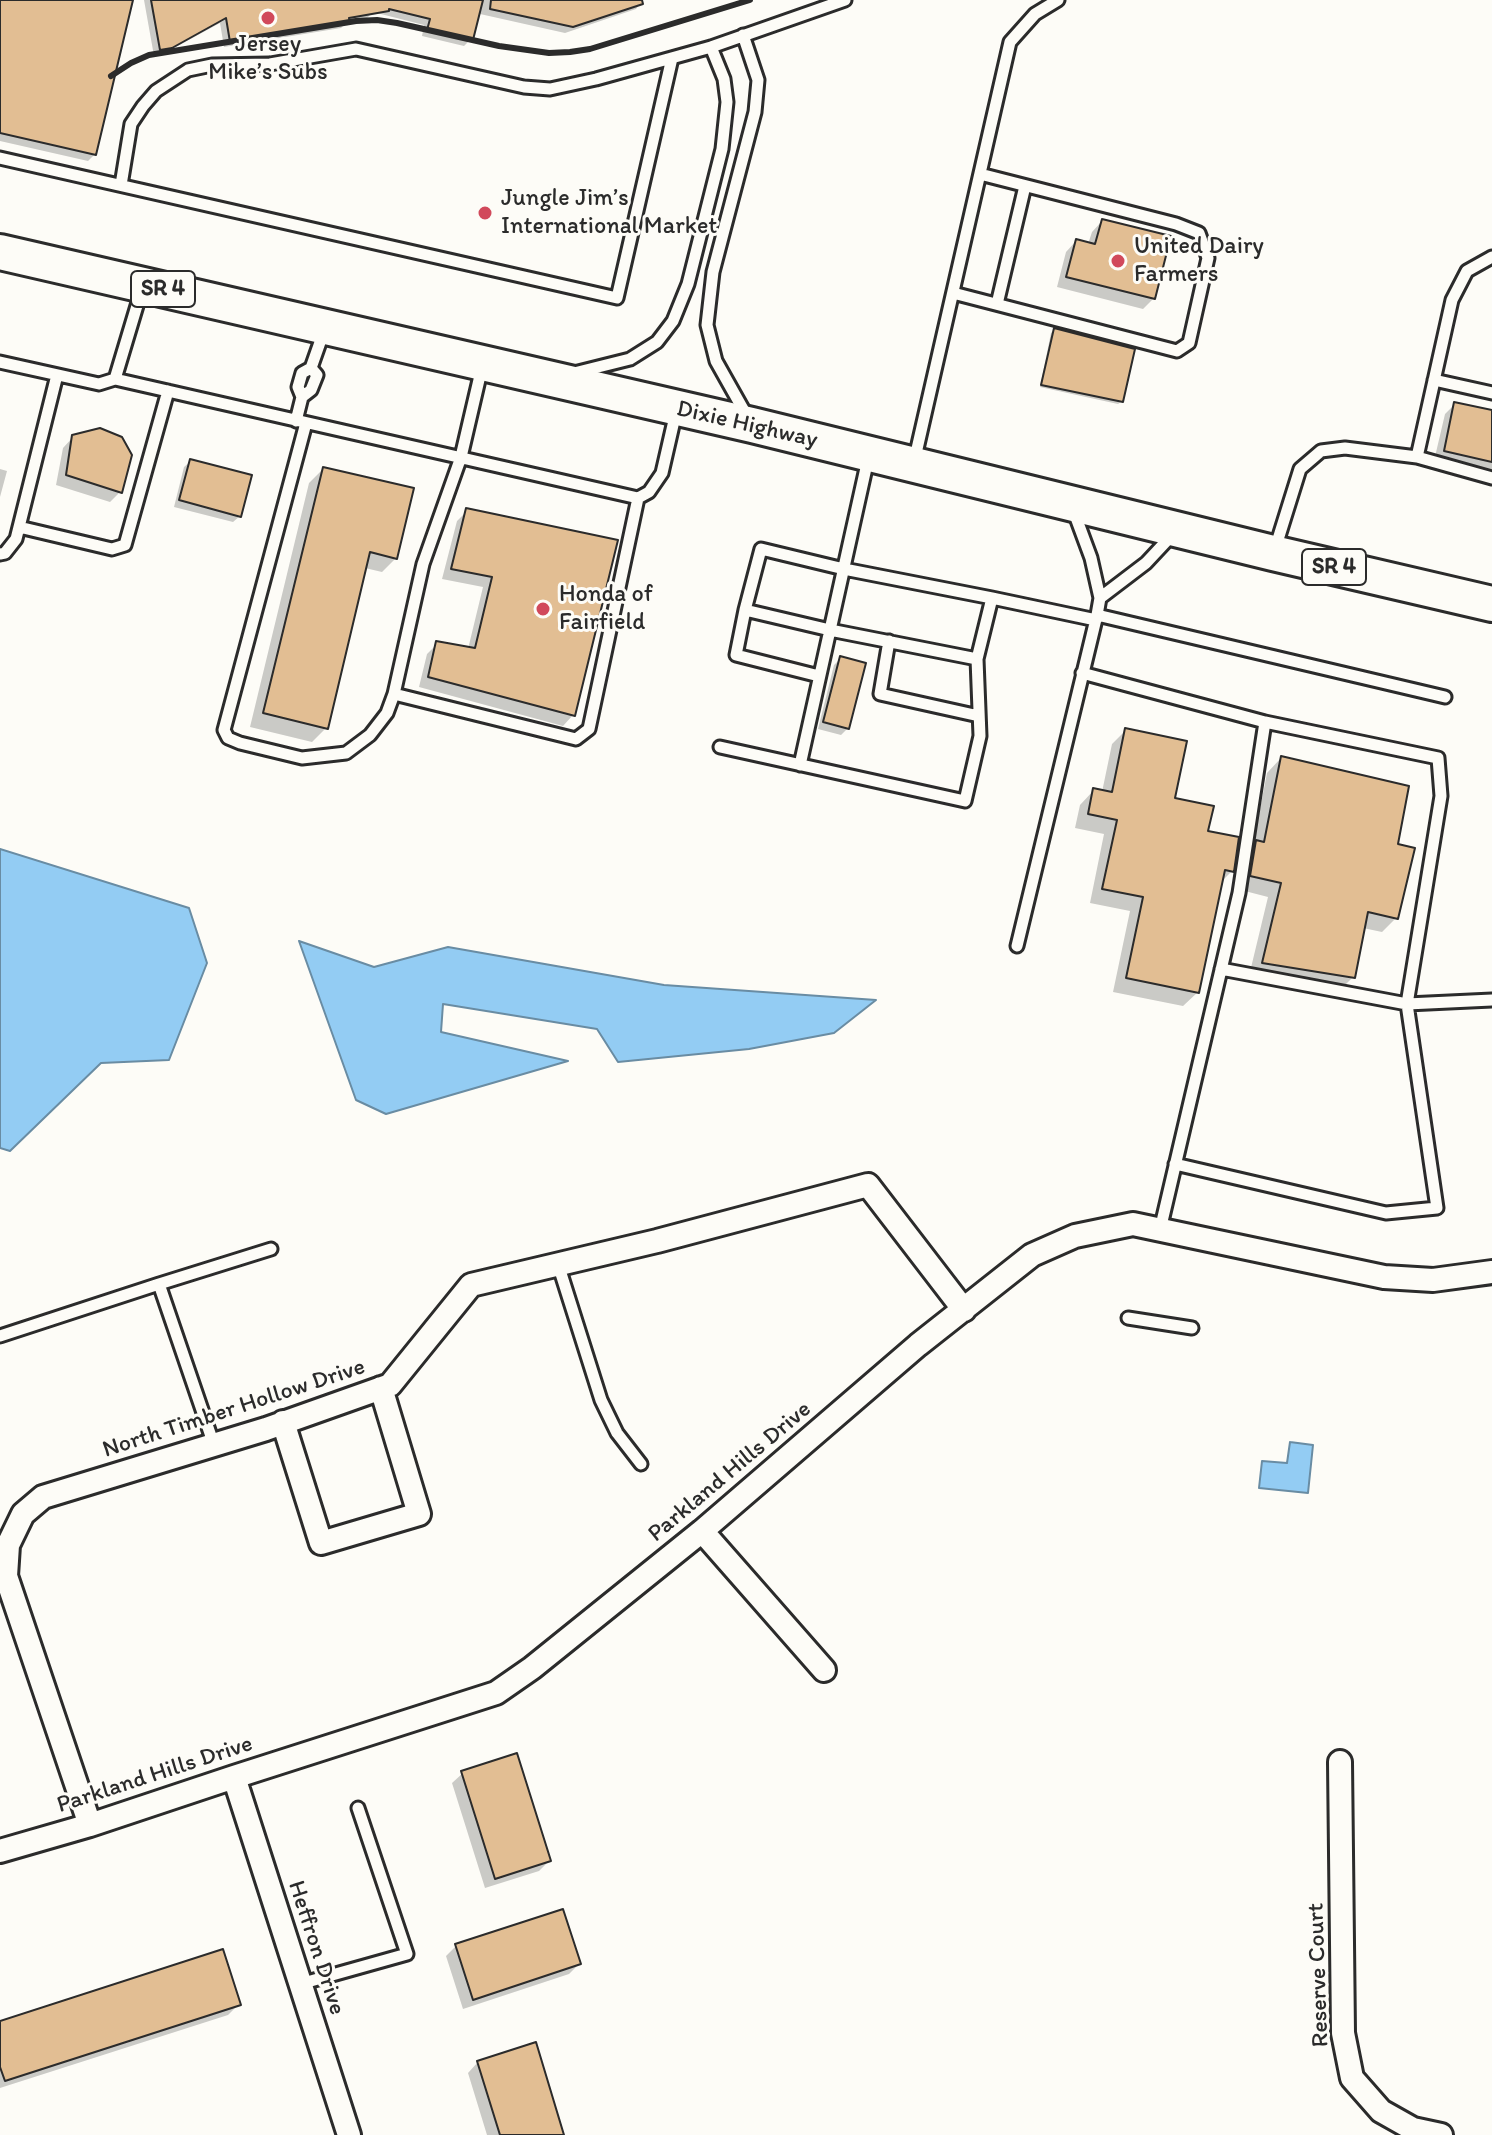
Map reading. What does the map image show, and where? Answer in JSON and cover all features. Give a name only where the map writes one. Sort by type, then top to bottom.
[{"type":"main road","name":"Dixie Highway","points":[[0,252],[752,425],[1492,604]]},
{"type":"street","name":"North Timber Hollow Drive","points":[[90,1825],[6,1576],[8,1545],[23,1514],[43,1497],[214,1445],[390,1385],[471,1285],[868,1185],[964,1310]]},
{"type":"street","name":"Parkland Hills Drive","points":[[0,1851],[90,1825],[496,1693],[544,1659],[702,1531],[918,1345],[1032,1255],[1075,1236],[1133,1224],[1384,1277],[1433,1280],[1492,1272]]},
{"type":"street","points":[[283,1422],[321,1543],[419,1514],[381,1388]]},
{"type":"street","points":[[702,1531],[824,1670]]},
{"type":"street","name":"Reserve Court","points":[[1340,1762],[1343,2033],[1352,2078],[1381,2111],[1413,2129],[1441,2135]]},
{"type":"street","name":"Heffron Drive","points":[[234,1777],[349,2135]]},
{"type":"lane","points":[[121,185],[131,124],[156,91],[188,70],[212,65],[270,64],[356,49],[524,87],[550,89],[711,47],[845,0]]},
{"type":"lane","points":[[913,465],[1010,42],[1035,14],[1058,0]]},
{"type":"lane","points":[[743,35],[758,80],[755,112],[713,272],[707,325],[716,361],[752,425]]},
{"type":"lane","points":[[553,379],[630,359],[657,342],[673,321],[688,284],[722,149],[727,102],[724,79],[711,47]]},
{"type":"lane","points":[[0,158],[617,298],[672,58]]},
{"type":"lane","points":[[953,293],[1177,351],[1189,343],[1208,258],[1199,233],[1176,224],[980,174]]},
{"type":"lane","points":[[997,304],[1025,186]]},
{"type":"lane","points":[[1417,457],[1452,300],[1467,271],[1492,257]]},
{"type":"lane","points":[[115,379],[143,285]]},
{"type":"lane","points":[[326,327],[311,368],[302,373],[298,387],[302,397],[301,422],[224,730],[228,738],[240,743],[302,758],[346,753],[370,735],[387,713],[423,564],[461,457],[483,363]]},
{"type":"lane","points":[[0,362],[99,384],[115,379],[638,498],[649,492],[662,473],[677,408]]},
{"type":"lane","points":[[0,554],[5,553],[16,539],[57,375]]},
{"type":"lane","points":[[1434,380],[1492,393]]},
{"type":"lane","points":[[19,527],[112,549],[125,545],[168,391]]},
{"type":"lane","points":[[1273,553],[1300,469],[1321,451],[1345,448],[1417,457],[1492,478]]},
{"type":"lane","points":[[800,765],[869,454]]},
{"type":"lane","points":[[394,694],[576,739],[589,729],[638,498]]},
{"type":"lane","points":[[1017,946],[1100,598],[1091,558],[1071,504]]},
{"type":"lane","points":[[1100,598],[1146,563],[1177,529]]},
{"type":"lane","points":[[819,676],[736,655],[761,549],[844,569],[1096,618],[1445,697]]},
{"type":"lane","points":[[720,747],[965,801],[980,736],[977,659],[992,598]]},
{"type":"lane","points":[[745,610],[977,659]]},
{"type":"lane","points":[[889,641],[880,694],[979,716]]},
{"type":"lane","points":[[1082,673],[1265,722],[1438,758],[1441,796],[1407,1004],[1437,1208],[1386,1213],[1175,1164]]},
{"type":"lane","points":[[1160,1230],[1239,893],[1265,722]]},
{"type":"lane","points":[[1221,969],[1407,1004],[1492,1000]]},
{"type":"lane","points":[[0,1336],[271,1249]]},
{"type":"lane","points":[[558,1264],[601,1400],[617,1433],[641,1464]]},
{"type":"lane","points":[[159,1284],[214,1445]]},
{"type":"lane","points":[[1128,1318],[1192,1328]]},
{"type":"lane","points":[[300,1984],[407,1954],[358,1808]]},
{"type":"water","points":[[0,849],[189,908],[207,963],[169,1060],[101,1063],[10,1151],[0,1148]]},
{"type":"water","points":[[299,941],[374,967],[448,947],[664,985],[876,1000],[834,1033],[749,1049],[618,1062],[597,1029],[443,1004],[441,1032],[568,1061],[386,1114],[356,1100]]},
{"type":"water","points":[[1290,1442],[1313,1445],[1308,1493],[1259,1488],[1262,1461],[1287,1463]]},
{"type":"building","points":[[0,0],[133,0],[96,155],[0,133]]},
{"type":"building","points":[[151,0],[483,0],[473,40],[427,30],[430,19],[389,9],[349,18],[350,22],[230,42],[226,18],[172,48],[160,50]]},
{"type":"building","points":[[491,0],[642,0],[643,4],[573,27],[490,9]]},
{"type":"building","name":"United Dairy Farmers","points":[[1102,219],[1171,236],[1155,299],[1066,277],[1076,239],[1095,244]]},
{"type":"building","name":"United Dairy Farmers","points":[[1054,328],[1135,349],[1123,402],[1041,385]]},
{"type":"building","points":[[1454,402],[1492,410],[1492,462],[1444,451]]},
{"type":"building","points":[[100,428],[122,437],[132,455],[122,493],[66,475],[72,435]]},
{"type":"building","points":[[190,459],[252,475],[241,517],[179,500]]},
{"type":"building","points":[[323,467],[414,488],[397,559],[370,552],[328,729],[263,713]]},
{"type":"building","name":"Honda of Fairfield","points":[[466,508],[618,540],[575,716],[428,677],[436,641],[475,648],[492,577],[451,569]]},
{"type":"building","points":[[840,656],[866,663],[849,729],[823,722]]},
{"type":"building","points":[[1125,728],[1187,741],[1175,798],[1214,806],[1208,831],[1239,837],[1234,872],[1225,870],[1199,993],[1126,978],[1143,897],[1102,889],[1117,820],[1088,814],[1093,788],[1112,792]]},
{"type":"building","points":[[1281,756],[1409,786],[1398,844],[1415,848],[1398,919],[1368,912],[1355,978],[1262,963],[1281,883],[1250,876],[1256,840],[1264,842]]},
{"type":"building","points":[[517,1753],[551,1861],[495,1879],[461,1771]]},
{"type":"building","points":[[563,1909],[581,1964],[473,2000],[455,1944]]},
{"type":"building","points":[[223,1949],[241,2005],[5,2081],[0,2067],[0,2021]]},
{"type":"building","points":[[536,2042],[564,2135],[500,2135],[477,2061]]},
{"type":"railway","points":[[111,76],[149,55],[356,21],[397,23],[499,46],[549,53],[570,52],[590,49],[750,0]]},
{"type":"place","name":"Jersey Mike’s Subs","points":[[268,18]]},
{"type":"place","name":"Jungle Jim’s International Market","points":[[485,213]]},
{"type":"place","name":"United Dairy Farmers","points":[[1118,261]]},
{"type":"place","name":"Honda of Fairfield","points":[[543,609]]}]
